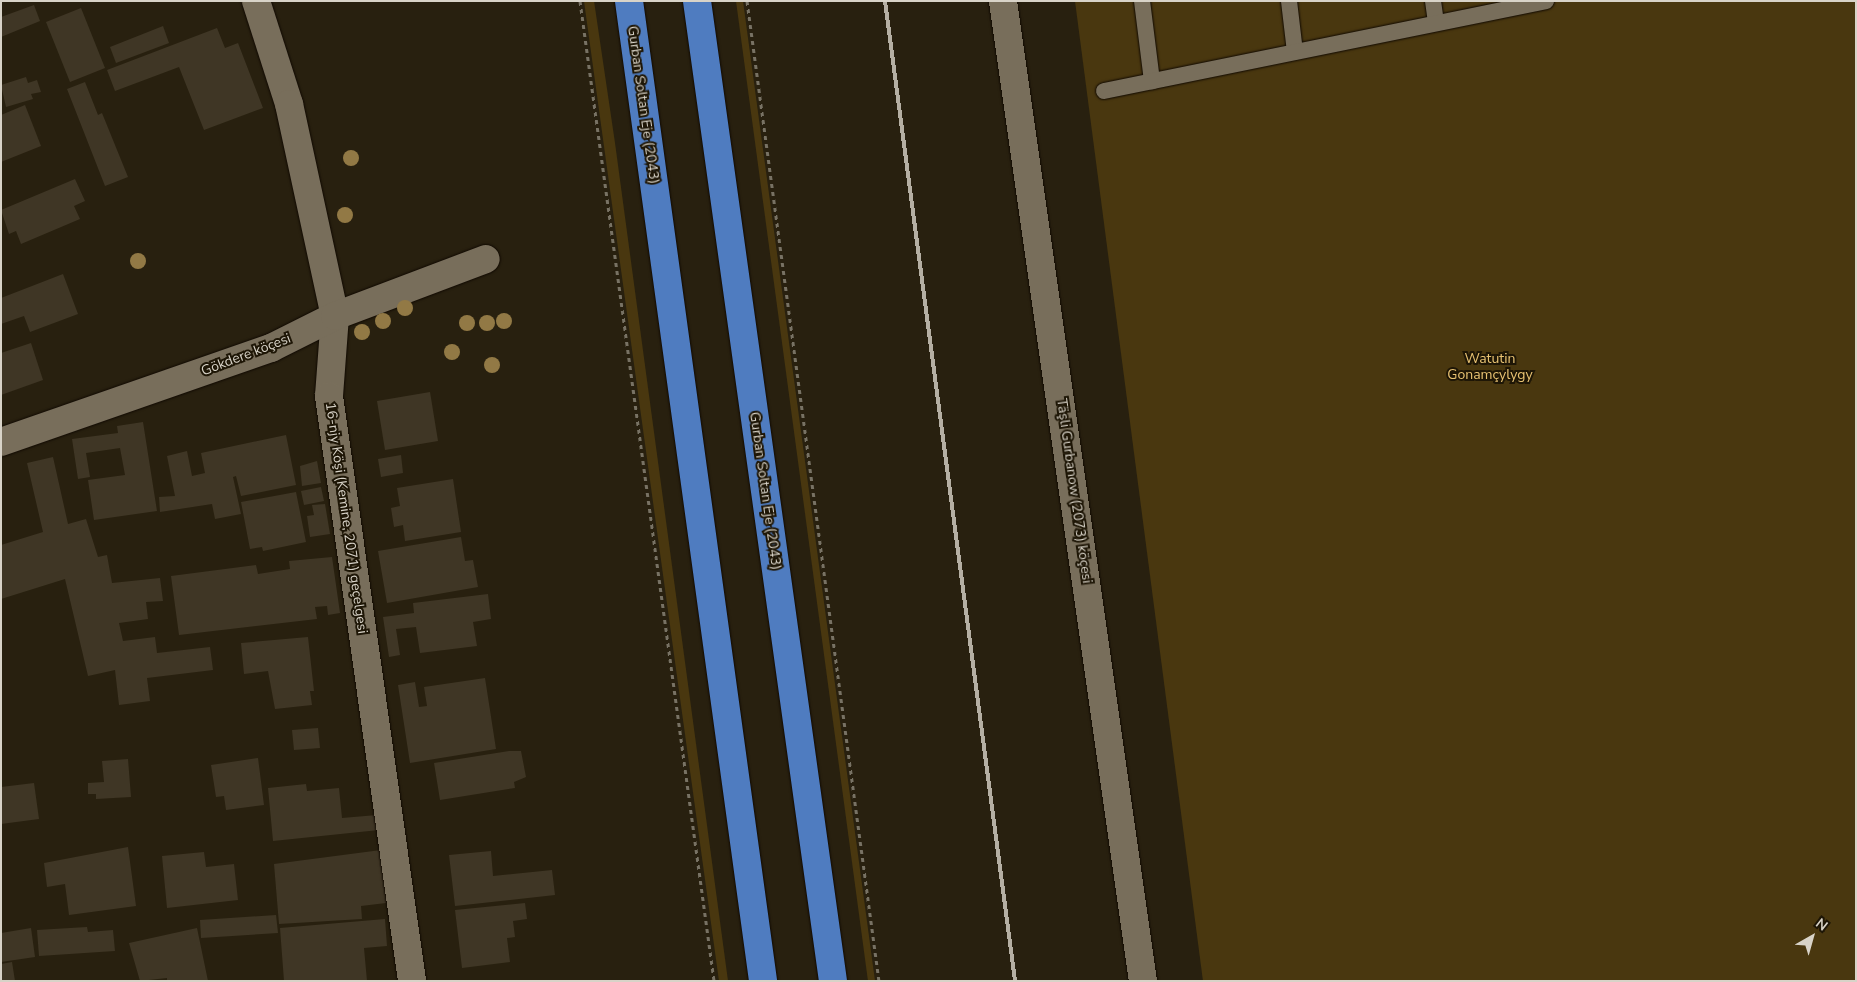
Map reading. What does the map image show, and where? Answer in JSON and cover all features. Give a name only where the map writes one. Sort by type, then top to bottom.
[{"type":"highway","name":"Gurban Soltan Eje (2043)","points":[[629,1],[763,981]]},
{"type":"highway","name":"Gurban Soltan Eje (2043)","points":[[697,1],[833,981]]},
{"type":"street","name":"16-njy Köşi (Kemine, 2071) geçelgesi","points":[[256,1],[289,104],[335,316],[329,396],[412,981]]},
{"type":"street","name":"Täşli Gurbanow (2073) köçesi","points":[[1002,1],[1143,981]]},
{"type":"street","name":"Gökdere köçesi","points":[[1,442],[271,348],[335,316],[486,260]]},
{"type":"lane","points":[[1142,1],[1152,81]]},
{"type":"lane","points":[[1288,1],[1295,52]]},
{"type":"lane","points":[[1433,1],[1436,24]]},
{"type":"lane","points":[[1104,91],[1546,1]]},
{"type":"path","points":[[580,1],[714,981]]},
{"type":"path","points":[[747,1],[880,981]]},
{"type":"green space","points":[[584,1],[594,1],[615,143],[728,981],[719,981]]},
{"type":"green space","points":[[736,1],[743,1],[875,981],[868,981]]},
{"type":"green space","name":"Watutin Gonamçylygy","points":[[1075,1],[1856,1],[1856,981],[1203,981]]},
{"type":"building","points":[[34,5],[40,21],[1,37],[1,17]]},
{"type":"building","points":[[81,8],[105,68],[70,82],[46,22]]},
{"type":"building","points":[[163,26],[169,43],[116,63],[110,47]]},
{"type":"building","points":[[217,28],[225,48],[238,43],[263,108],[204,130],[179,67],[115,91],[107,70]]},
{"type":"building","points":[[26,77],[28,83],[37,80],[41,92],[31,94],[33,99],[6,107],[1,85]]},
{"type":"building","points":[[85,82],[98,115],[102,113],[128,177],[105,186],[67,89]]},
{"type":"building","points":[[25,105],[41,146],[1,162],[1,115]]},
{"type":"building","points":[[75,179],[85,201],[74,206],[80,219],[21,244],[16,231],[9,234],[1,210]]},
{"type":"building","points":[[63,274],[78,314],[30,332],[24,316],[1,324],[1,298]]},
{"type":"building","points":[[31,343],[43,380],[1,395],[1,353]]},
{"type":"building","points":[[430,392],[438,441],[385,450],[377,401]]},
{"type":"building","points":[[143,422],[157,511],[94,520],[88,480],[125,475],[120,448],[86,453],[90,477],[78,479],[72,439],[118,433],[117,426]]},
{"type":"building","points":[[286,435],[296,485],[241,496],[236,476],[233,477],[241,514],[215,519],[212,504],[160,512],[159,497],[175,496],[167,456],[187,451],[192,476],[205,473],[201,453]]},
{"type":"building","points":[[401,455],[403,473],[381,477],[378,459]]},
{"type":"building","points":[[53,457],[68,524],[86,519],[98,557],[107,555],[112,583],[160,578],[163,601],[146,602],[148,619],[119,623],[123,641],[155,637],[157,653],[210,647],[213,670],[147,678],[150,701],[119,705],[115,670],[88,676],[65,579],[1,599],[1,545],[43,532],[27,463]]},
{"type":"building","points":[[317,461],[321,483],[302,486],[300,466]]},
{"type":"building","points":[[453,479],[461,532],[405,541],[403,525],[394,527],[391,508],[400,506],[397,488]]},
{"type":"building","points":[[321,487],[324,501],[304,505],[301,491]]},
{"type":"building","points":[[296,492],[306,542],[263,551],[262,547],[250,549],[241,502]]},
{"type":"building","points":[[325,504],[330,534],[310,537],[307,516],[314,515],[312,505]]},
{"type":"building","points":[[461,537],[465,561],[473,560],[478,587],[387,603],[378,551]]},
{"type":"building","points":[[332,557],[340,613],[328,615],[327,606],[315,607],[317,619],[179,635],[171,576],[256,565],[258,574],[290,569],[289,561]]},
{"type":"building","points":[[488,594],[491,619],[473,622],[477,646],[420,653],[416,627],[396,629],[400,655],[389,657],[383,617],[414,613],[413,603]]},
{"type":"building","points":[[308,637],[314,691],[310,691],[312,705],[275,709],[268,671],[244,674],[241,643]]},
{"type":"building","points":[[485,678],[496,749],[410,763],[398,685],[415,682],[419,707],[427,706],[424,687]]},
{"type":"building","points":[[318,728],[320,748],[294,750],[292,730]]},
{"type":"building","points":[[509,751],[521,751],[526,777],[514,782],[515,788],[440,800],[434,763]]},
{"type":"building","points":[[258,758],[264,805],[226,810],[224,796],[216,797],[211,765]]},
{"type":"building","points":[[128,759],[131,797],[96,799],[96,794],[88,794],[88,783],[104,782],[102,761]]},
{"type":"building","points":[[34,783],[39,819],[1,824],[1,787]]},
{"type":"building","points":[[306,784],[307,791],[339,788],[342,818],[377,815],[379,830],[273,841],[268,788]]},
{"type":"building","points":[[128,847],[136,906],[69,915],[65,884],[47,887],[44,863]]},
{"type":"building","points":[[381,850],[386,903],[361,906],[362,919],[279,924],[274,864]]},
{"type":"building","points":[[491,851],[493,876],[552,870],[555,895],[455,906],[449,855]]},
{"type":"building","points":[[204,852],[206,867],[234,864],[238,900],[167,908],[162,856]]},
{"type":"building","points":[[525,903],[527,919],[513,921],[515,937],[507,938],[510,962],[462,968],[455,910]]},
{"type":"building","points":[[276,915],[278,933],[201,938],[200,920]]},
{"type":"building","points":[[385,919],[387,946],[364,948],[367,981],[284,981],[280,928]]},
{"type":"building","points":[[87,927],[88,932],[113,930],[115,951],[39,956],[37,930]]},
{"type":"building","points":[[31,928],[35,957],[1,962],[1,933]]},
{"type":"building","points":[[197,928],[208,981],[167,981],[167,978],[140,981],[129,943]]},
{"type":"building","points":[[12,962],[15,981],[1,981],[1,964]]},
{"type":"railway","points":[[885,1],[1015,981]]}]
